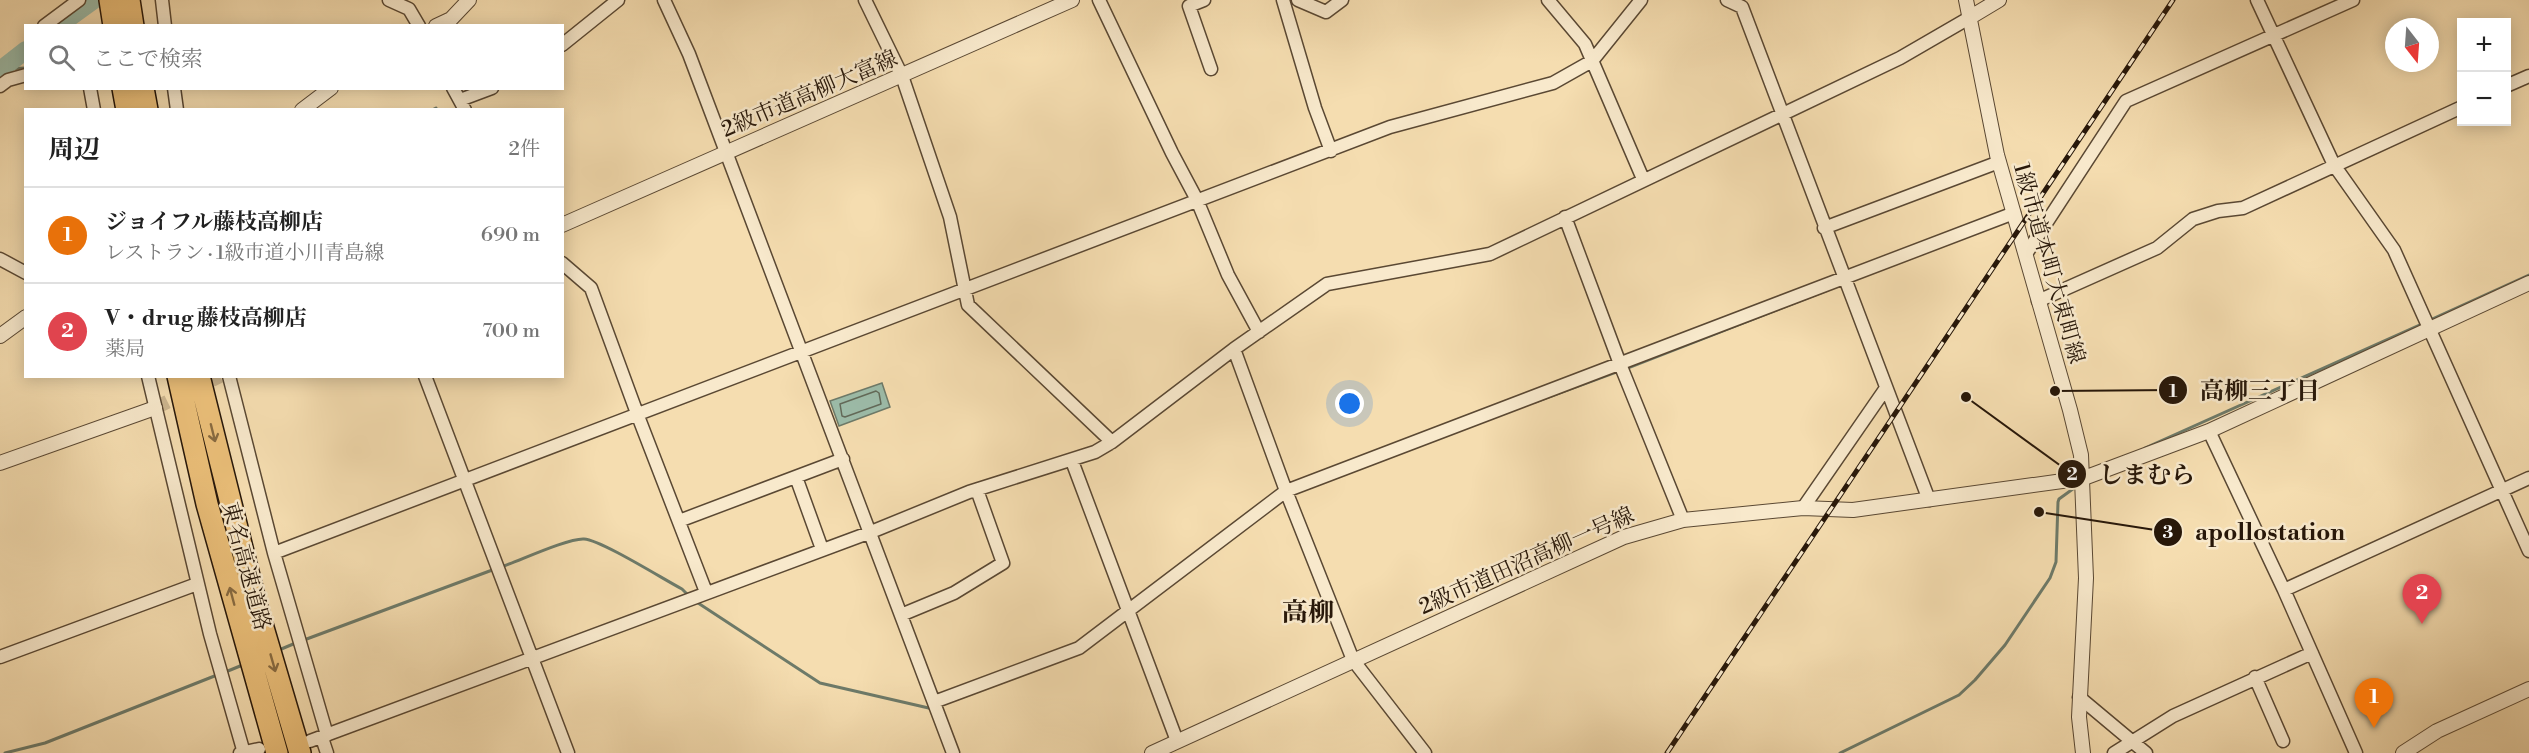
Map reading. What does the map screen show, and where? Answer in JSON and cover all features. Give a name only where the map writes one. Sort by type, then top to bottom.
[{"type":"highway","points":[[116,9],[131,24]]},
{"type":"highway","points":[[123,90],[127,108]]},
{"type":"highway","points":[[143,90],[147,108]]},
{"type":"highway","name":"東名高速道路","points":[[178,378],[268,751]]},
{"type":"highway","name":"東名高速道路","points":[[200,378],[256,604],[315,742]]},
{"type":"street","points":[[162,0],[165,24]]},
{"type":"street","points":[[389,0],[409,9],[418,24]]},
{"type":"street","points":[[440,24],[451,19],[469,0]]},
{"type":"street","points":[[564,43],[618,0]]},
{"type":"street","points":[[663,0],[689,54],[953,753]]},
{"type":"street","points":[[866,0],[902,76],[950,217],[968,305],[1112,442]]},
{"type":"street","name":"2級市道高柳大富線","points":[[564,224],[1072,0]]},
{"type":"street","points":[[1099,0],[1197,200],[1228,275],[1258,332]]},
{"type":"street","points":[[1204,0],[1189,6],[1211,69]]},
{"type":"street","points":[[1283,0],[1315,108],[1331,151]]},
{"type":"street","points":[[1298,0],[1326,12],[1342,0]]},
{"type":"street","points":[[1548,0],[1585,44],[1643,179]]},
{"type":"street","points":[[274,553],[638,416],[965,287],[1390,127],[1553,83],[1592,61],[1641,0]]},
{"type":"street","points":[[1727,0],[1742,7],[1781,115],[1929,500]]},
{"type":"street","name":"1級市道本町大東町線","points":[[1966,0],[1999,162],[2081,455],[2084,478],[2086,578],[2079,698],[2083,753]]},
{"type":"street","points":[[315,742],[977,490],[1072,461],[1112,442],[1234,349],[1327,284],[1490,254],[1900,58],[2000,0]]},
{"type":"street","points":[[2257,0],[2334,165],[2394,250],[2529,551]]},
{"type":"street","points":[[2026,254],[2126,101],[2353,0]]},
{"type":"street","points":[[47,24],[76,1]]},
{"type":"street","points":[[0,86],[8,80],[24,76]]},
{"type":"street","points":[[2511,84],[2529,76]]},
{"type":"street","points":[[90,90],[94,108]]},
{"type":"street","points":[[174,90],[177,108]]},
{"type":"street","points":[[305,108],[328,90]]},
{"type":"street","points":[[454,90],[462,105],[488,90]]},
{"type":"street","points":[[2038,301],[2157,248],[2193,219],[2218,211],[2243,208],[2457,109]]},
{"type":"street","points":[[1824,228],[1999,162]]},
{"type":"street","points":[[934,702],[1079,648],[1286,491],[2014,213]]},
{"type":"street","points":[[1565,217],[1620,364],[1683,519]]},
{"type":"street","points":[[0,259],[24,272]]},
{"type":"street","points":[[564,265],[591,288],[706,592]]},
{"type":"street","name":"2級市道田沼高柳一号線","points":[[1154,753],[1624,537],[1683,519],[1803,508],[1854,510],[2084,478],[2209,431],[2529,283]]},
{"type":"street","points":[[0,336],[24,318]]},
{"type":"street","points":[[1234,349],[1286,491],[1353,660],[1425,753]]},
{"type":"street","points":[[148,378],[197,584],[243,753],[268,751]]},
{"type":"street","points":[[230,378],[274,553],[315,742],[327,753]]},
{"type":"street","points":[[426,378],[568,753]]},
{"type":"street","points":[[1803,508],[1886,388]]},
{"type":"street","points":[[0,464],[155,408]]},
{"type":"street","points":[[2209,431],[2284,590],[2356,753]]},
{"type":"street","points":[[679,521],[843,459]]},
{"type":"street","points":[[1072,461],[1177,741]]},
{"type":"street","points":[[796,477],[822,549]]},
{"type":"street","points":[[2284,590],[2529,478]]},
{"type":"street","points":[[901,615],[954,593],[1002,564],[977,490]]},
{"type":"street","points":[[0,657],[197,584]]},
{"type":"street","points":[[2114,753],[2173,716],[2312,652]]},
{"type":"street","points":[[2255,677],[2283,741]]},
{"type":"street","points":[[2403,753],[2437,731],[2529,689]]},
{"type":"street","points":[[2079,698],[2146,753]]},
{"type":"water","points":[[882,383],[890,407],[839,426],[830,401]]},
{"type":"waterway","points":[[61,24],[94,0]]},
{"type":"waterway","points":[[0,70],[24,52]]},
{"type":"waterway","points":[[1,69],[24,68]]},
{"type":"waterway","points":[[2430,320],[2529,275]]},
{"type":"waterway","points":[[1625,369],[1828,290]]},
{"type":"waterway","points":[[2145,448],[2424,323]]},
{"type":"waterway","points":[[1535,402],[1619,371]]},
{"type":"waterway","points":[[1840,753],[1959,695],[1975,680],[2005,645],[2050,578],[2056,562],[2058,502],[2077,486]]},
{"type":"waterway","points":[[501,567],[555,546],[584,539],[604,546],[632,561],[682,589],[690,597]]},
{"type":"waterway","points":[[304,640],[495,569]]},
{"type":"waterway","points":[[695,601],[820,683],[933,709]]},
{"type":"waterway","points":[[279,650],[298,642]]},
{"type":"waterway","points":[[223,673],[245,664]]},
{"type":"waterway","points":[[5,753],[45,743],[217,675]]},
{"type":"tunnel","points":[[155,408],[216,378]]},
{"type":"railway","points":[[1667,753],[2173,0]]},
{"type":"place","name":"高柳三丁目","points":[[2055,391]]},
{"type":"place","name":"しまむら","points":[[1966,397]]},
{"type":"place","name":"apollostation","points":[[2039,512]]},
{"type":"place","name":"V・drug 藤枝高柳店","points":[[2422,624]]},
{"type":"place","name":"ジョイフル藤枝高柳店","points":[[2374,728]]},
{"type":"district","name":"高柳","points":[[1308,612]]}]
